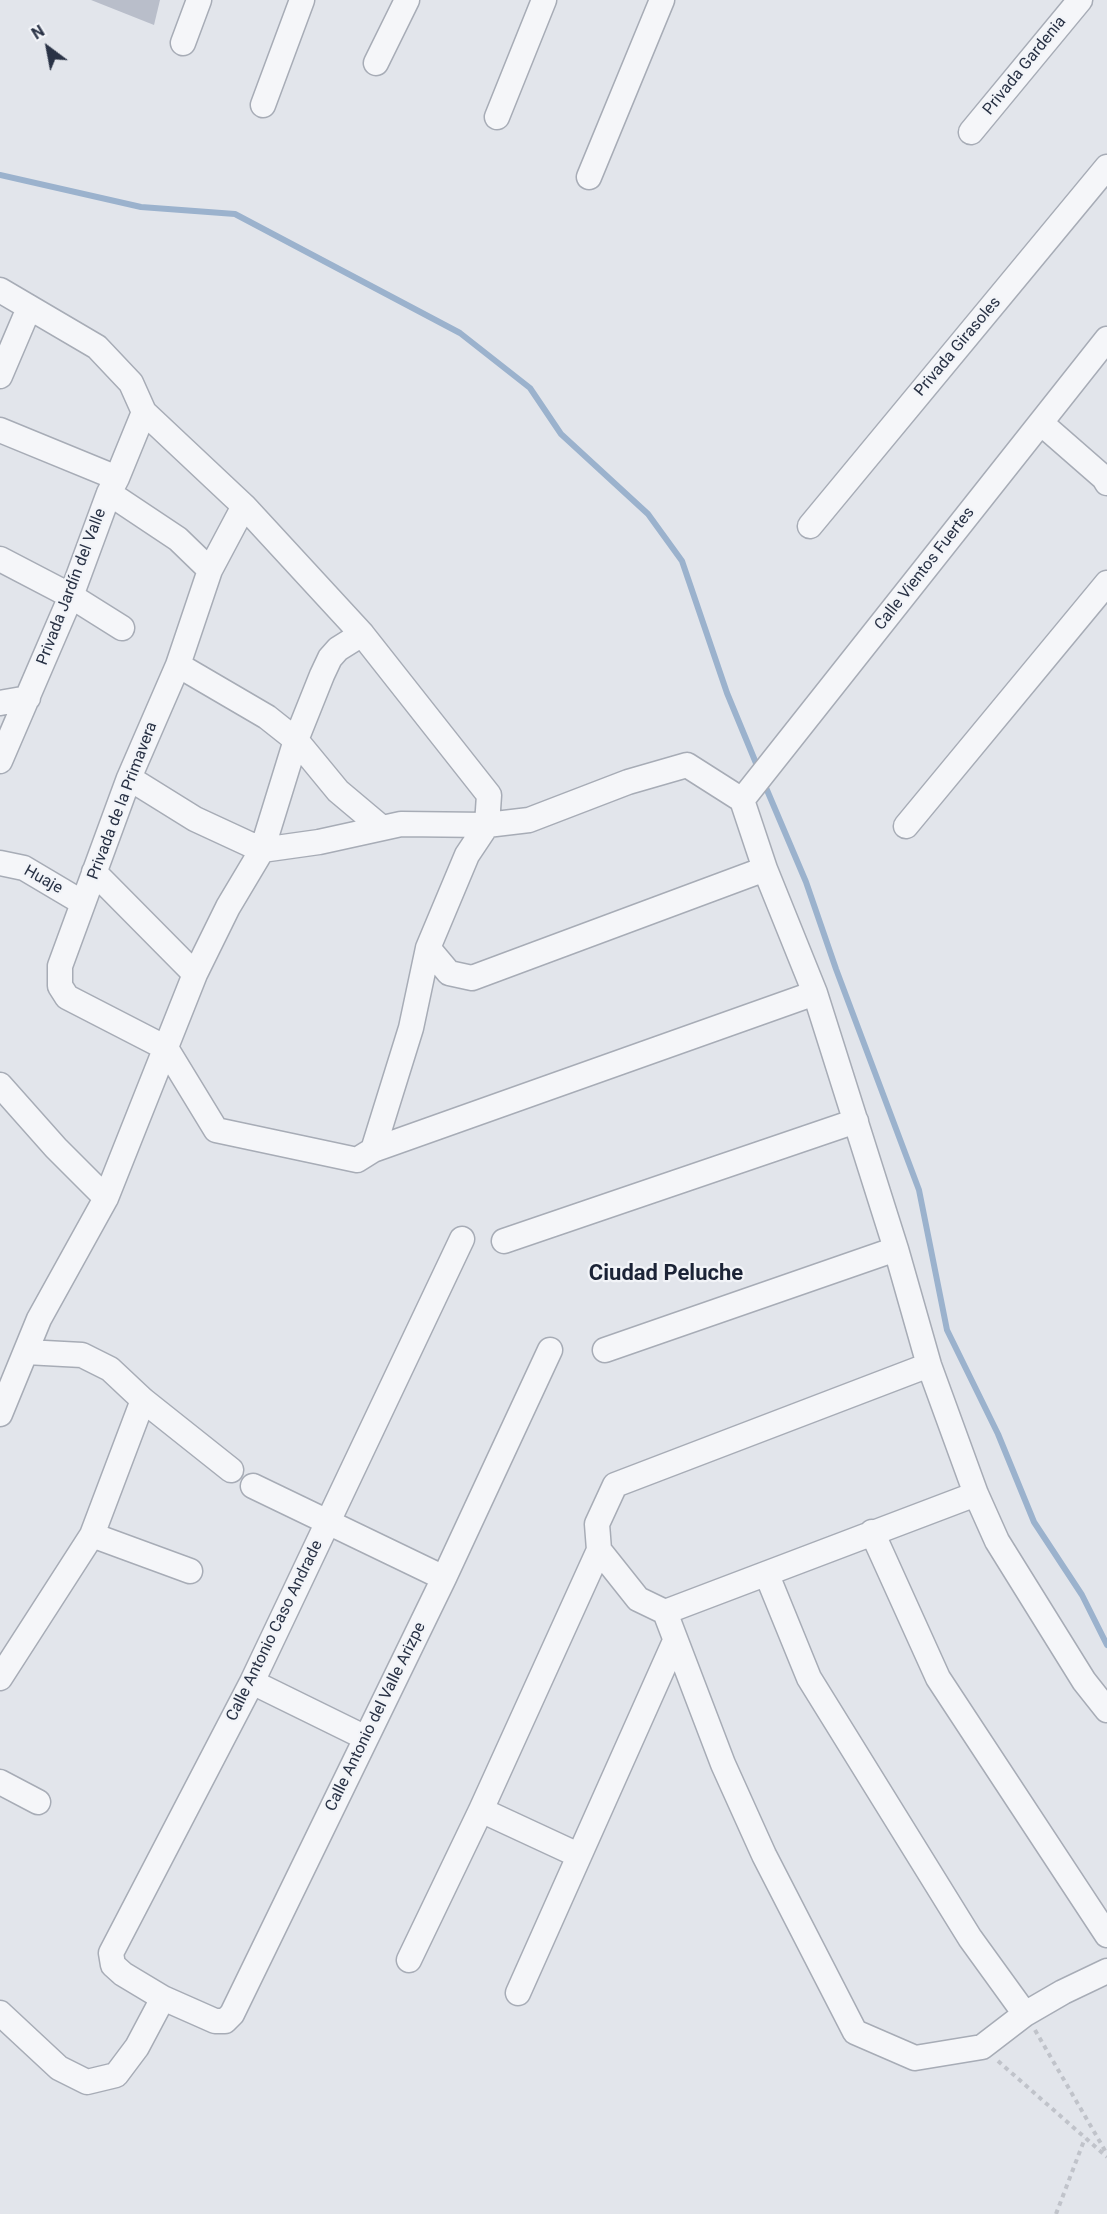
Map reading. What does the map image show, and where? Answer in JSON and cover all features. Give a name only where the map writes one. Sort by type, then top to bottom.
[{"type":"street","points":[[183,43],[199,0]]},
{"type":"street","points":[[263,105],[303,0]]},
{"type":"street","points":[[497,117],[544,0]]},
{"type":"street","points":[[589,177],[662,0]]},
{"type":"street","name":"Privada Gardenia","points":[[971,132],[1080,0]]},
{"type":"street","points":[[375,63],[401,1]]},
{"type":"street","name":"Privada Girasoles","points":[[810,526],[1107,167]]},
{"type":"street","points":[[0,291],[97,347],[131,383],[144,412],[244,506],[362,634],[489,795],[487,825],[467,855],[428,948],[411,1028],[373,1150]]},
{"type":"street","points":[[0,376],[29,308]]},
{"type":"street","name":"Calle Vientos Fuertes","points":[[747,793],[1107,339]]},
{"type":"street","name":"Privada Jardín del Valle","points":[[0,761],[71,596],[113,485],[144,412]]},
{"type":"street","points":[[1041,423],[1107,483]]},
{"type":"street","points":[[0,430],[113,485],[178,539],[210,570]]},
{"type":"street","name":"Privada de la Primavera","points":[[166,1048],[68,997],[60,986],[60,966],[129,778],[178,665],[210,570],[244,506]]},
{"type":"street","points":[[0,559],[71,596],[122,628]]},
{"type":"street","points":[[906,826],[1107,583]]},
{"type":"street","points":[[0,1414],[39,1319],[106,1198],[195,974],[228,907],[262,850],[296,740],[330,658],[338,649],[362,634]]},
{"type":"street","points":[[178,665],[267,717],[296,740],[338,791],[382,828]]},
{"type":"street","points":[[0,703],[28,698]]},
{"type":"street","points":[[129,778],[195,819],[262,850],[320,843],[400,824],[487,825],[529,820],[628,782],[687,765],[747,793],[765,869],[815,993],[896,1249],[929,1365],[976,1494],[997,1541],[1084,1682],[1107,1710]]},
{"type":"street","name":"Huaje","points":[[0,863],[24,868],[83,903]]},
{"type":"street","points":[[428,948],[449,973],[472,978],[765,869]]},
{"type":"street","points":[[94,872],[195,974]]},
{"type":"street","points":[[166,1048],[216,1130],[357,1160],[373,1150],[815,993]]},
{"type":"street","points":[[0,1085],[56,1148],[106,1198]]},
{"type":"street","points":[[504,1241],[856,1121]]},
{"type":"street","name":"Calle Antonio Caso Andrade","points":[[164,1998],[123,1974],[113,1965],[111,1953],[252,1682],[462,1239]]},
{"type":"street","points":[[605,1350],[896,1249]]},
{"type":"street","name":"Calle Antonio del Valle Arizpe","points":[[164,1998],[215,2021],[225,2022],[232,2014],[444,1578],[550,1350]]},
{"type":"street","points":[[26,1352],[82,1356],[110,1369],[143,1400],[231,1470]]},
{"type":"street","points":[[409,1960],[481,1810],[599,1550],[597,1524],[615,1485],[929,1365]]},
{"type":"street","points":[[0,1678],[92,1535],[143,1400]]},
{"type":"street","points":[[254,1486],[444,1578]]},
{"type":"street","points":[[664,1612],[767,1575],[872,1532],[976,1494]]},
{"type":"street","points":[[872,1532],[938,1678],[1107,1935]]},
{"type":"street","points":[[92,1535],[190,1571]]},
{"type":"street","points":[[599,1550],[638,1599],[664,1612],[723,1764],[764,1855],[855,2032],[915,2058],[981,2047],[1025,2014],[1063,1992],[1107,1971]]},
{"type":"street","points":[[767,1575],[809,1678],[970,1938],[1025,2014]]},
{"type":"street","points":[[518,1993],[675,1641]]},
{"type":"street","points":[[252,1682],[366,1738]]},
{"type":"street","points":[[0,1782],[38,1802]]},
{"type":"street","points":[[481,1810],[578,1855]]},
{"type":"street","points":[[0,2013],[59,2068],[87,2082],[116,2075],[137,2047],[164,1998]]},
{"type":"path","points":[[1025,2014],[1107,2155]]},
{"type":"path","points":[[981,2047],[1107,2155]]},
{"type":"path","points":[[1056,2214],[1086,2138]]},
{"type":"building","points":[[91,0],[160,0],[154,25]]},
{"type":"waterway","points":[[0,175],[141,207],[235,214],[460,333],[530,388],[561,434],[648,514],[682,561],[727,693],[758,768]]},
{"type":"waterway","points":[[764,783],[806,882],[836,969],[919,1190],[947,1330],[998,1434],[1034,1522],[1082,1595],[1107,1645]]},
{"type":"district","name":"Ciudad Peluche","points":[[666,1274]]}]
